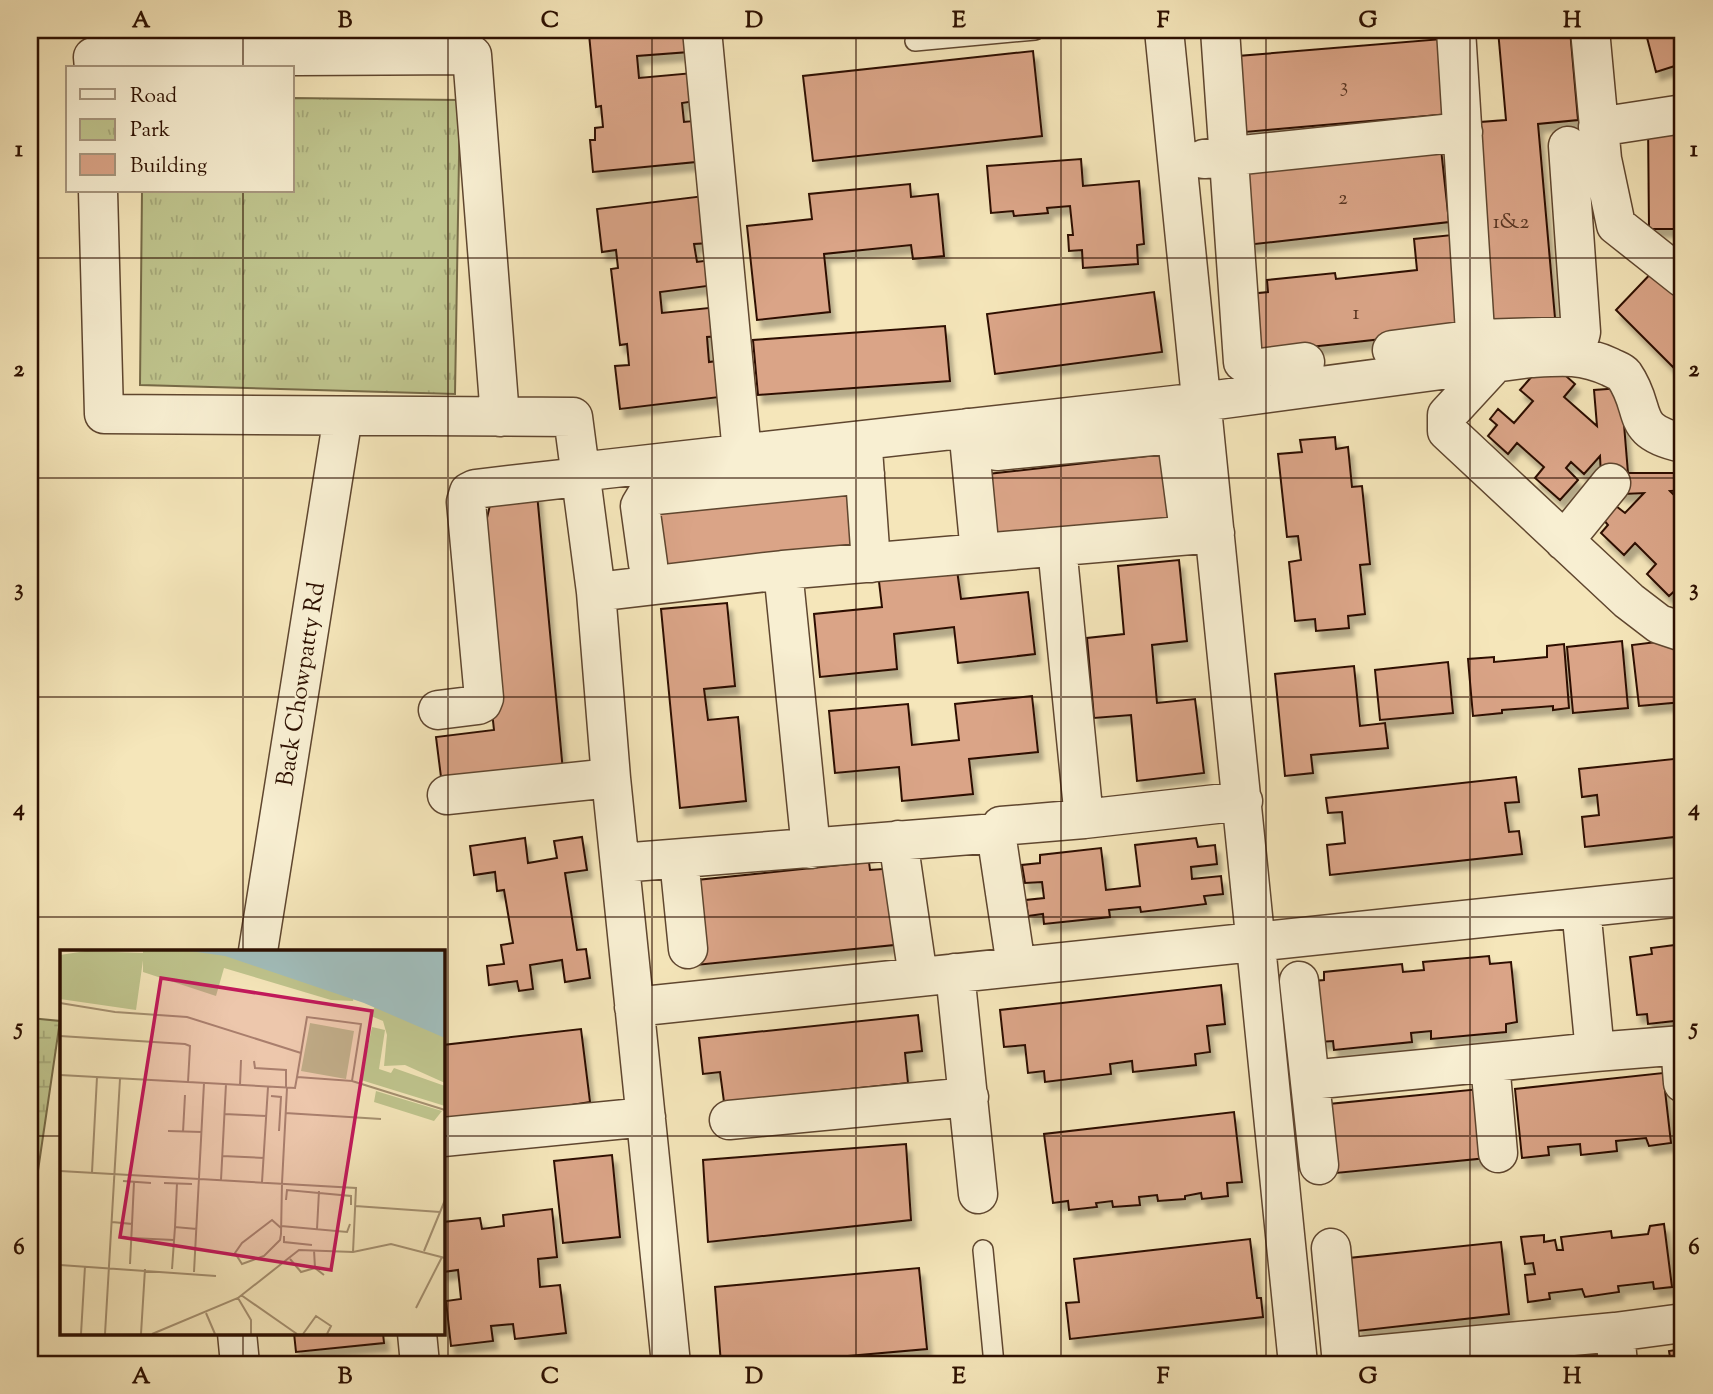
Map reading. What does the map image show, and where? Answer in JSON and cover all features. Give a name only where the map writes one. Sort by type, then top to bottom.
[{"type":"street","points":[[702,30],[742,453]]},
{"type":"street","points":[[1164,30],[1201,401],[1202,535],[1233,802],[1255,941],[1298,1364]]},
{"type":"street","points":[[1220,30],[1243,362],[1254,369],[1483,357],[1592,358],[1623,373],[1649,430],[1662,438],[1683,443]]},
{"type":"street","points":[[1456,30],[1483,357],[1447,415],[1447,430],[1629,601],[1659,624],[1683,632]]},
{"type":"street","points":[[648,564],[640,506],[646,496],[1201,401],[1483,357],[1580,336],[1583,137],[1590,30]]},
{"type":"street","points":[[94,66],[93,57],[473,42],[500,417]]},
{"type":"street","points":[[1583,137],[1683,114]]},
{"type":"street","points":[[1178,164],[1229,156],[1463,132]]},
{"type":"street","points":[[1583,137],[1602,159],[1616,225],[1683,277]]},
{"type":"street","points":[[97,192],[104,414],[573,417],[596,592],[611,778],[671,1364]]},
{"type":"street","name":"Back Chowpatty Rd","points":[[258,950],[343,416]]},
{"type":"street","points":[[969,441],[1173,434],[1177,440],[1202,535]]},
{"type":"street","points":[[969,441],[980,553]]},
{"type":"street","points":[[439,710],[478,705],[484,698],[466,502],[469,492],[475,489],[742,453],[864,457]]},
{"type":"street","points":[[864,457],[871,563]]},
{"type":"street","points":[[1564,541],[1611,483]]},
{"type":"street","points":[[596,592],[783,570],[1202,535]]},
{"type":"street","points":[[1057,547],[1084,819]]},
{"type":"street","points":[[783,570],[811,849]]},
{"type":"street","points":[[447,795],[611,778]]},
{"type":"street","points":[[1016,966],[996,833],[1001,826],[1233,802]]},
{"type":"street","points":[[620,863],[996,833]]},
{"type":"street","points":[[898,840],[918,977]]},
{"type":"street","points":[[679,859],[688,950]]},
{"type":"street","points":[[635,1007],[1683,897]]},
{"type":"street","points":[[1581,908],[1595,1052]]},
{"type":"street","points":[[955,973],[978,1194]]},
{"type":"street","points":[[1299,981],[1319,1165]]},
{"type":"street","points":[[1310,1080],[1681,1045],[1683,1083]]},
{"type":"street","points":[[1490,1063],[1498,1153]]},
{"type":"street","points":[[729,1120],[969,1097]]},
{"type":"street","points":[[444,1138],[646,1117]]},
{"type":"street","points":[[1331,1248],[1342,1361],[1617,1348],[1683,1323]]},
{"type":"street","points":[[237,1334],[240,1364]]},
{"type":"street","points":[[417,1334],[420,1364]]},
{"type":"lane","points":[[915,41],[1035,30]]},
{"type":"lane","points":[[983,1250],[994,1364]]},
{"type":"green space","points":[[294,98],[460,100],[455,394],[140,385],[142,192],[294,192]]},
{"type":"green space","points":[[30,1018],[60,1021],[30,1225]]},
{"type":"building","points":[[593,30],[687,30],[689,52],[637,56],[639,78],[693,73],[695,101],[682,103],[684,122],[693,121],[696,162],[593,172],[590,140],[595,140],[595,128],[603,127],[601,106],[596,107],[589,34],[594,33]]},
{"type":"building","points":[[1498,30],[1570,30],[1578,120],[1538,124],[1555,318],[1486,324],[1467,123],[1506,120]]},
{"type":"building","points":[[1645,30],[1683,30],[1683,49],[1677,51],[1681,64],[1656,72]]},
{"type":"building","points":[[1442,39],[1450,114],[1245,132],[1238,56]]},
{"type":"building","points":[[1033,51],[1042,136],[813,161],[803,76]]},
{"type":"building","points":[[1683,121],[1683,229],[1649,229],[1648,122]]},
{"type":"building","points":[[1441,149],[1449,222],[1246,245],[1238,172]]},
{"type":"building","points":[[1081,159],[1083,186],[1139,181],[1144,244],[1137,245],[1138,264],[1083,268],[1082,250],[1069,251],[1068,235],[1073,235],[1070,206],[1047,208],[1048,213],[1014,216],[1013,211],[991,213],[987,166]]},
{"type":"building","points":[[910,184],[911,197],[938,194],[944,256],[913,259],[911,245],[824,254],[830,312],[757,320],[747,226],[812,219],[809,194]]},
{"type":"building","points":[[704,196],[710,243],[694,244],[697,262],[712,260],[715,285],[660,292],[662,313],[718,307],[721,336],[707,337],[709,362],[724,360],[728,396],[620,409],[615,366],[629,365],[627,344],[620,345],[611,269],[618,268],[616,250],[602,252],[597,209]]},
{"type":"building","points":[[1452,235],[1463,330],[1255,353],[1249,294],[1268,292],[1267,280],[1335,273],[1336,279],[1417,270],[1414,239]]},
{"type":"building","points":[[1659,265],[1683,289],[1683,357],[1673,367],[1616,310]]},
{"type":"building","points":[[1154,292],[1162,352],[995,374],[987,314]]},
{"type":"building","points":[[945,326],[950,381],[758,395],[753,340]]},
{"type":"building","points":[[1547,359],[1575,384],[1564,397],[1597,426],[1594,390],[1621,388],[1628,473],[1683,473],[1683,490],[1670,491],[1683,504],[1683,590],[1680,586],[1669,596],[1647,574],[1656,564],[1635,543],[1624,555],[1601,533],[1608,525],[1603,519],[1616,506],[1625,513],[1644,493],[1623,494],[1601,477],[1600,456],[1584,474],[1571,462],[1566,468],[1578,480],[1560,500],[1535,478],[1544,467],[1517,443],[1508,454],[1488,436],[1497,425],[1490,419],[1498,409],[1514,423],[1533,401],[1520,390]]},
{"type":"building","points":[[1335,437],[1336,449],[1348,447],[1352,487],[1362,486],[1370,564],[1360,565],[1365,614],[1348,616],[1349,628],[1316,631],[1315,619],[1295,621],[1289,562],[1301,560],[1298,536],[1287,537],[1278,454],[1302,452],[1300,440]]},
{"type":"building","points":[[1174,453],[1181,518],[986,539],[979,475]]},
{"type":"building","points":[[536,483],[564,782],[443,793],[436,737],[494,730],[476,565],[494,488]]},
{"type":"building","points":[[856,484],[863,549],[659,569],[653,503]]},
{"type":"building","points":[[1179,560],[1187,641],[1152,645],[1157,703],[1195,699],[1204,773],[1137,781],[1131,715],[1094,718],[1087,638],[1124,634],[1118,566]]},
{"type":"building","points":[[956,563],[961,599],[1028,592],[1035,654],[958,663],[954,627],[894,634],[897,669],[820,677],[814,614],[882,607],[878,573]]},
{"type":"building","points":[[727,603],[735,686],[704,689],[708,720],[738,717],[746,801],[680,808],[661,609]]},
{"type":"building","points":[[1681,639],[1683,702],[1639,706],[1632,645]]},
{"type":"building","points":[[1622,641],[1628,708],[1573,713],[1567,647]]},
{"type":"building","points":[[1564,644],[1569,708],[1553,710],[1553,706],[1502,710],[1502,713],[1473,716],[1468,659],[1494,657],[1494,662],[1547,657],[1547,646]]},
{"type":"building","points":[[1448,662],[1453,713],[1380,720],[1375,670]]},
{"type":"building","points":[[1354,666],[1360,726],[1385,723],[1388,748],[1311,755],[1313,773],[1285,776],[1275,674]]},
{"type":"building","points":[[1032,696],[1038,752],[969,759],[973,794],[902,801],[899,767],[835,773],[829,711],[908,704],[912,745],[959,740],[955,704]]},
{"type":"building","points":[[1683,758],[1683,836],[1585,847],[1582,817],[1599,815],[1597,795],[1582,797],[1579,769]]},
{"type":"building","points":[[1516,777],[1519,802],[1505,803],[1509,832],[1519,831],[1522,854],[1330,875],[1327,845],[1345,843],[1342,812],[1328,813],[1326,798]]},
{"type":"building","points":[[582,837],[587,870],[565,873],[577,950],[586,949],[590,978],[565,982],[562,960],[530,965],[533,989],[519,991],[517,981],[489,985],[487,966],[504,964],[501,945],[513,943],[504,890],[497,891],[495,872],[474,875],[470,846],[525,838],[528,863],[557,858],[554,841]]},
{"type":"building","points":[[1196,838],[1198,847],[1215,845],[1217,864],[1191,867],[1192,879],[1221,876],[1223,894],[1204,896],[1206,904],[1141,912],[1140,907],[1109,910],[1110,917],[1044,924],[1043,914],[1028,916],[1026,900],[1044,898],[1042,882],[1025,883],[1022,865],[1040,863],[1040,855],[1101,848],[1106,890],[1140,886],[1135,845]]},
{"type":"building","points":[[869,862],[870,870],[896,868],[904,944],[696,965],[687,881]]},
{"type":"building","points":[[1683,944],[1683,1020],[1648,1024],[1647,1014],[1637,1015],[1630,957],[1652,954],[1651,948]]},
{"type":"building","points":[[1489,956],[1490,964],[1511,962],[1517,1022],[1506,1024],[1506,1032],[1431,1039],[1431,1031],[1411,1033],[1412,1042],[1334,1050],[1333,1041],[1319,1042],[1313,981],[1324,980],[1324,972],[1402,964],[1403,972],[1424,970],[1423,962]]},
{"type":"building","points":[[1221,985],[1225,1024],[1207,1026],[1210,1052],[1195,1054],[1196,1065],[1133,1072],[1132,1061],[1110,1064],[1111,1074],[1045,1082],[1044,1071],[1028,1073],[1025,1045],[1004,1047],[1000,1010]]},
{"type":"building","points":[[918,1015],[922,1051],[905,1053],[908,1083],[724,1102],[720,1072],[703,1074],[699,1038]]},
{"type":"building","points":[[581,1029],[590,1102],[565,1106],[565,1114],[444,1131],[444,1045]]},
{"type":"building","points":[[1663,1073],[1671,1143],[1649,1146],[1646,1138],[1616,1141],[1617,1151],[1581,1155],[1580,1144],[1548,1147],[1549,1155],[1522,1158],[1515,1089]]},
{"type":"building","points":[[1480,1089],[1487,1158],[1336,1173],[1329,1104]]},
{"type":"building","points":[[1234,1112],[1242,1182],[1227,1183],[1228,1196],[1202,1199],[1201,1193],[1185,1196],[1185,1199],[1158,1201],[1157,1195],[1139,1197],[1140,1205],[1113,1207],[1112,1201],[1096,1203],[1097,1207],[1069,1210],[1068,1201],[1053,1203],[1044,1134]]},
{"type":"building","points":[[906,1144],[911,1220],[708,1242],[703,1160]]},
{"type":"building","points":[[612,1155],[620,1237],[563,1243],[554,1161]]},
{"type":"building","points":[[552,1209],[557,1257],[538,1259],[540,1287],[560,1285],[566,1333],[515,1339],[513,1324],[491,1326],[493,1341],[451,1346],[446,1301],[461,1299],[458,1270],[444,1272],[444,1222],[480,1218],[482,1229],[504,1226],[503,1215]]},
{"type":"building","points":[[1664,1224],[1672,1287],[1654,1289],[1653,1282],[1618,1286],[1619,1292],[1585,1297],[1582,1289],[1549,1293],[1550,1299],[1528,1302],[1525,1275],[1535,1274],[1533,1263],[1525,1264],[1521,1237],[1544,1235],[1544,1242],[1555,1240],[1557,1250],[1563,1250],[1561,1237],[1611,1231],[1612,1238],[1648,1234],[1650,1226]]},
{"type":"building","points":[[1250,1239],[1257,1298],[1261,1298],[1263,1317],[1070,1339],[1066,1303],[1079,1302],[1074,1259]]},
{"type":"building","points":[[1501,1242],[1509,1314],[1357,1331],[1349,1258]]},
{"type":"building","points":[[919,1268],[927,1349],[757,1364],[721,1364],[715,1287]]},
{"type":"building","points":[[294,1334],[383,1334],[384,1343],[296,1352]]},
{"type":"building","points":[[1683,1349],[1683,1364],[1671,1364],[1669,1351]]},
{"type":"building","points":[[386,1356],[386,1364],[305,1364]]},
{"type":"building","points":[[1543,1356],[1544,1364],[1460,1364]]}]
